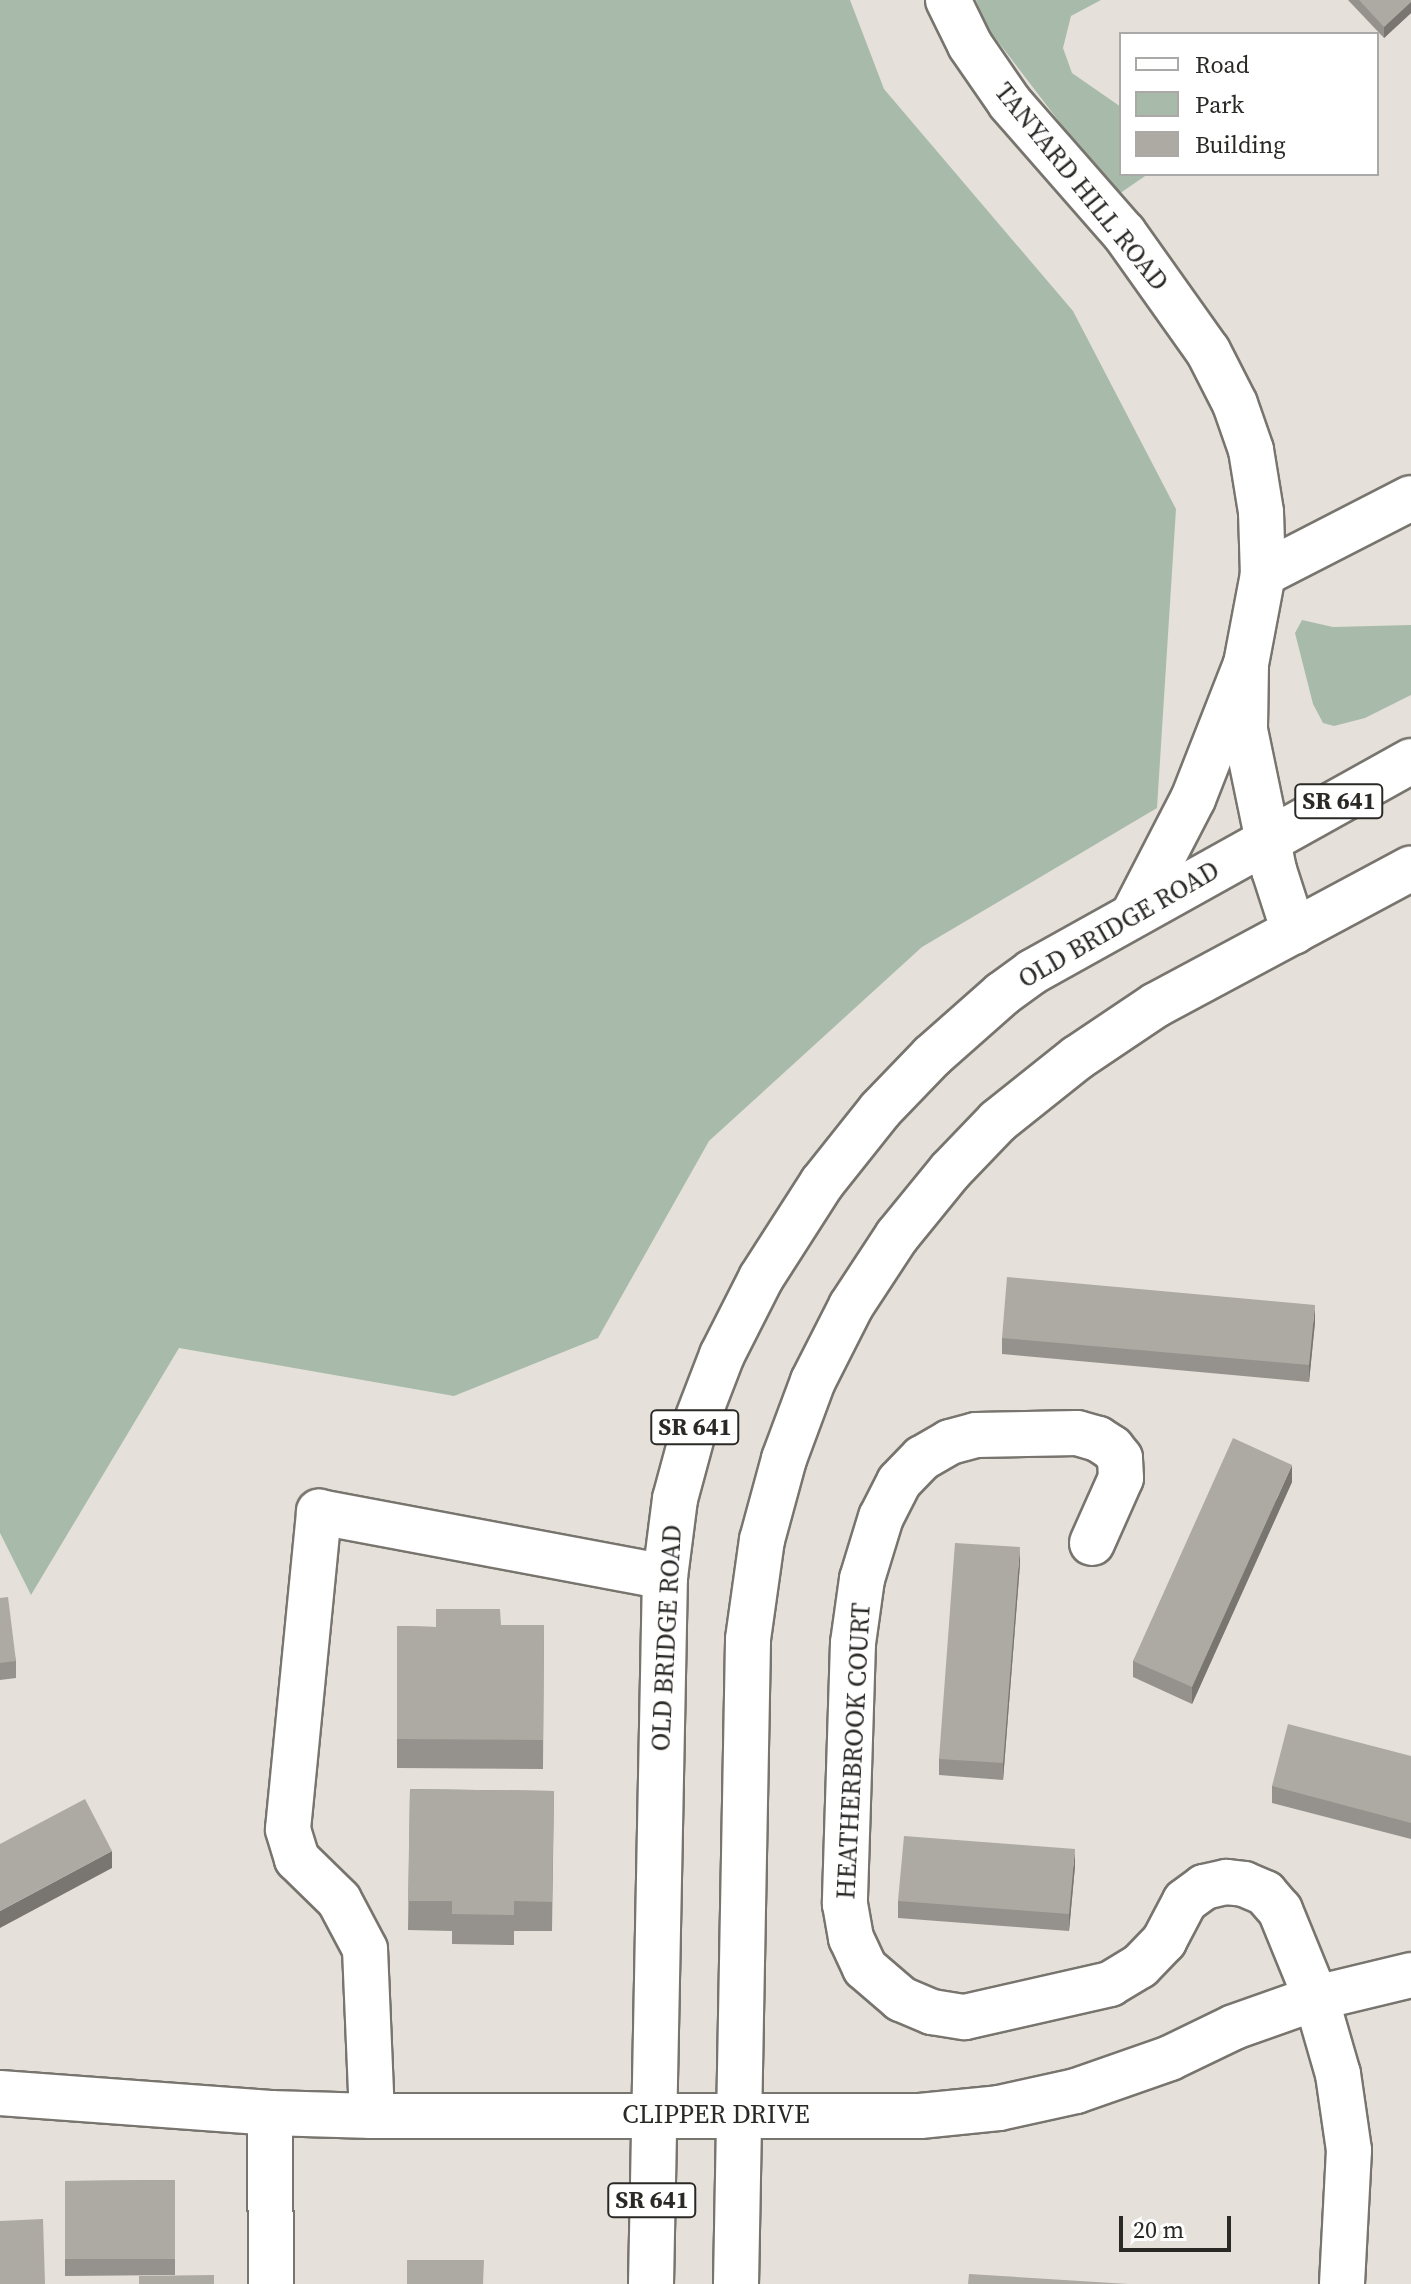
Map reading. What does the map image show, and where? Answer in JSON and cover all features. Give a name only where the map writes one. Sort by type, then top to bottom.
[{"type":"street","name":"TANYARD HILL ROAD","points":[[948,0],[970,45],[1010,103],[1124,233],[1208,351],[1235,404],[1251,450],[1261,512],[1263,574],[1246,664],[1245,730],[1267,840],[1294,932]]},
{"type":"street","points":[[1263,574],[1411,498]]},
{"type":"street","points":[[1133,915],[1193,799],[1246,664]]},
{"type":"street","name":"OLD BRIDGE ROAD","points":[[651,2284],[665,1577],[675,1499],[695,1425],[722,1355],[761,1278],[822,1183],[880,1110],[1002,994],[1032,972],[1411,761]]},
{"type":"street","points":[[736,2284],[748,1639],[762,1540],[784,1459],[813,1381],[851,1306],[897,1236],[950,1171],[998,1121],[1077,1058],[1156,1005],[1411,868]]},
{"type":"street","name":"HEATHERBROOK COURT","points":[[1092,1543],[1121,1478],[1120,1458],[1098,1439],[1077,1433],[976,1435],[950,1442],[922,1458],[899,1482],[881,1517],[862,1579],[853,1643],[845,1904],[851,1938],[865,1968],[901,1999],[932,2012],[965,2017],[1110,1984],[1140,1966],[1164,1941],[1185,1901],[1204,1887],[1226,1882],[1244,1884],[1265,1893],[1280,1910],[1316,1998],[1338,2074],[1349,2150],[1342,2284]]},
{"type":"street","points":[[372,2116],[365,1949],[339,1900],[297,1859],[288,1829],[319,1512],[665,1577]]},
{"type":"street","name":"CLIPPER DRIVE","points":[[0,2093],[270,2113],[372,2116],[920,2116],[999,2108],[1076,2091],[1170,2058],[1234,2027],[1316,1998],[1411,1975]]},
{"type":"street","points":[[270,2113],[271,2284]]},
{"type":"green space","points":[[0,0],[850,0],[884,89],[1073,311],[1176,509],[1157,808],[922,947],[709,1141],[598,1338],[454,1396],[179,1348],[31,1595],[0,1533]]},
{"type":"green space","points":[[976,0],[1101,0],[1071,16],[1063,48],[1072,73],[1119,106],[1119,176],[1145,176],[1116,196],[986,26]]},
{"type":"green space","points":[[1302,620],[1333,627],[1411,625],[1411,695],[1365,718],[1334,726],[1323,723],[1313,704],[1295,633]]},
{"type":"building","points":[[1359,0],[1411,0],[1411,2],[1384,27]]},
{"type":"building","points":[[1007,1277],[1315,1305],[1309,1365],[1002,1338]]},
{"type":"building","points":[[1233,1438],[1292,1465],[1192,1687],[1133,1661]]},
{"type":"building","points":[[955,1543],[1020,1547],[1003,1763],[939,1759]]},
{"type":"building","points":[[8,1597],[16,1661],[0,1663],[0,1598]]},
{"type":"building","points":[[436,1609],[500,1609],[501,1625],[544,1625],[543,1740],[397,1739],[397,1626],[436,1627]]},
{"type":"building","points":[[1288,1724],[1411,1756],[1411,1823],[1272,1786]]},
{"type":"building","points":[[410,1789],[554,1791],[552,1902],[514,1901],[514,1915],[452,1914],[452,1901],[408,1901]]},
{"type":"building","points":[[85,1799],[112,1851],[0,1911],[0,1844]]},
{"type":"building","points":[[904,1836],[1075,1849],[1069,1914],[898,1901]]},
{"type":"building","points":[[175,2180],[175,2259],[65,2259],[65,2181]]},
{"type":"building","points":[[43,2219],[45,2284],[0,2284],[0,2221]]},
{"type":"building","points":[[407,2260],[484,2260],[483,2284],[407,2284]]},
{"type":"building","points":[[969,2274],[1128,2284],[968,2284]]},
{"type":"building","points":[[214,2275],[214,2284],[139,2284],[139,2276]]}]
